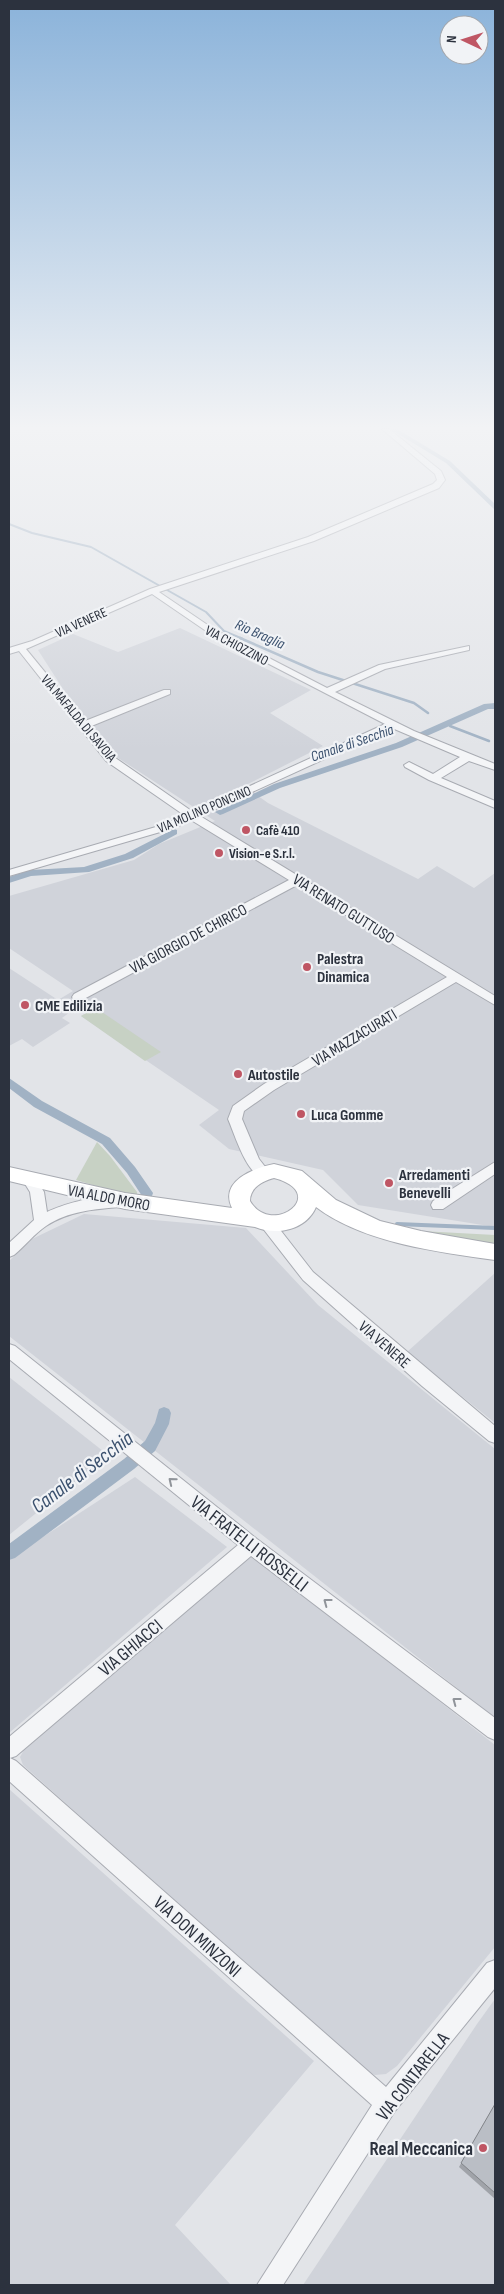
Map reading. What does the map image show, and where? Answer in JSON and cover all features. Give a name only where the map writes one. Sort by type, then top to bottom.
[{"type":"main road","points":[[357,1221],[317,1217],[262,1221],[243,1208],[240,1200],[241,1191],[245,1184],[263,1173],[274,1171],[296,1176],[324,1203],[357,1221],[381,1230],[403,1235],[495,1252]]},
{"type":"main road","name":"VIA ALDO MORO","points":[[9,1174],[132,1203],[211,1212],[262,1221]]},
{"type":"main road","points":[[293,1220],[308,1208],[309,1190]]},
{"type":"main road","name":"VIA ALDO MORO","points":[[211,1212],[226,1208],[240,1200]]},
{"type":"street","name":"VIA VENERE","points":[[9,651],[21,648],[158,589],[318,536]]},
{"type":"street","name":"VIA CHIOZZINO","points":[[158,589],[201,626],[417,737],[495,767]]},
{"type":"street","name":"VIA MAFALDA DI SAVOIA","points":[[21,648],[110,759],[192,816]]},
{"type":"street","points":[[327,692],[361,676],[404,660],[466,648]]},
{"type":"street","points":[[82,726],[167,692]]},
{"type":"street","name":"VIA MOLINO PONCINO","points":[[9,873],[170,826],[392,724]]},
{"type":"street","points":[[433,778],[468,757]]},
{"type":"street","points":[[409,765],[433,778],[495,805]]},
{"type":"street","name":"VIA RENATO GUTTUSO","points":[[192,816],[495,1001]]},
{"type":"street","name":"VIA GIORGIO DE CHIRICO","points":[[78,997],[298,880]]},
{"type":"street","name":"VIA MAZZACURATI","points":[[263,1173],[253,1161],[235,1119],[238,1109],[269,1087],[456,977]]},
{"type":"street","points":[[438,1205],[495,1167]]},
{"type":"street","points":[[29,1179],[38,1192],[41,1222]]},
{"type":"street","points":[[9,1251],[41,1222],[59,1213],[76,1208],[132,1203]]},
{"type":"street","points":[[282,1245],[283,1235],[293,1220]]},
{"type":"street","name":"VIA VENERE","points":[[262,1221],[308,1276],[428,1381],[495,1436]]},
{"type":"street","name":"VIA FRATELLI ROSSELLI","points":[[9,1350],[251,1545],[495,1730]]},
{"type":"street","name":"VIA GHIACCI","points":[[9,1748],[251,1545]]},
{"type":"street","name":"VIA DON MINZONI","points":[[9,1768],[388,2103]]},
{"type":"street","name":"VIA CONTARELLA","points":[[269,2285],[388,2103],[495,1971]]},
{"type":"shaded area","points":[[180,628],[311,690],[270,713],[323,746],[244,786],[268,803],[418,879],[437,866],[474,888],[495,873],[495,1227],[358,1205],[323,1170],[229,1149],[199,1125],[219,1110],[81,1016],[95,1008],[70,1012],[62,1018],[70,1023],[33,1047],[22,1039],[9,1046],[9,968],[58,1000],[73,991],[9,948],[9,896],[134,860],[159,844],[215,821],[115,756],[79,714],[38,650],[73,634],[118,652]]},
{"type":"shaded area","points":[[96,1008],[161,1052],[145,1061],[81,1016]]},
{"type":"shaded area","points":[[97,1142],[137,1192],[137,1198],[76,1180]]},
{"type":"shaded area","points":[[84,1214],[246,1228],[318,1305],[495,1449],[495,1718],[9,1336],[9,1261],[32,1239]]},
{"type":"shaded area","points":[[421,1231],[495,1235],[495,1245]]},
{"type":"shaded area","points":[[495,1273],[495,1423],[407,1352]]},
{"type":"shaded area","points":[[9,1377],[108,1455],[9,1535]]},
{"type":"shaded area","points":[[135,1477],[227,1547],[9,1733],[9,1559]]},
{"type":"shaded area","points":[[254,1556],[495,1745],[495,1947],[397,2066],[386,2074],[375,2075],[363,2070],[23,1765],[20,1757],[25,1748],[245,1561]]},
{"type":"shaded area","points":[[9,1789],[314,2061],[175,2225],[231,2285],[9,2285]]},
{"type":"shaded area","points":[[495,1999],[495,2285],[303,2285],[477,2024]]},
{"type":"building","name":"Real Meccanica","points":[[495,2104],[495,2193],[461,2163]]},
{"type":"waterway","name":"Rio Braglia","points":[[45,536],[91,547],[206,612],[224,631],[243,639]]},
{"type":"waterway","name":"Rio Braglia","points":[[240,638],[318,672],[414,703],[428,713]]},
{"type":"waterway","name":"Canale di Secchia","points":[[220,812],[277,786],[362,759],[399,745],[487,706],[495,706]]},
{"type":"waterway","name":"Rio Braglia","points":[[450,726],[489,741]]},
{"type":"waterway","name":"Canale di Secchia","points":[[9,880],[30,873],[85,870],[129,856],[174,832]]},
{"type":"waterway","name":"Canale di Secchia","points":[[9,1082],[38,1104],[106,1141],[131,1170],[147,1193]]},
{"type":"waterway","points":[[397,1224],[495,1228]]},
{"type":"waterway","name":"Canale di Secchia","points":[[9,1553],[129,1464],[150,1446],[162,1424],[164,1413]]},
{"type":"place","name":"Cafè 410","points":[[246,830]]},
{"type":"place","name":"Vision-e S.r.l.","points":[[219,853]]},
{"type":"place","name":"Palestra Dinamica","points":[[307,967]]},
{"type":"place","name":"CME Edilizia","points":[[25,1005]]},
{"type":"place","name":"Autostile","points":[[238,1074]]},
{"type":"place","name":"Luca Gomme","points":[[301,1114]]},
{"type":"place","name":"Arredamenti Benevelli","points":[[389,1183]]},
{"type":"place","name":"Real Meccanica","points":[[483,2148]]}]
